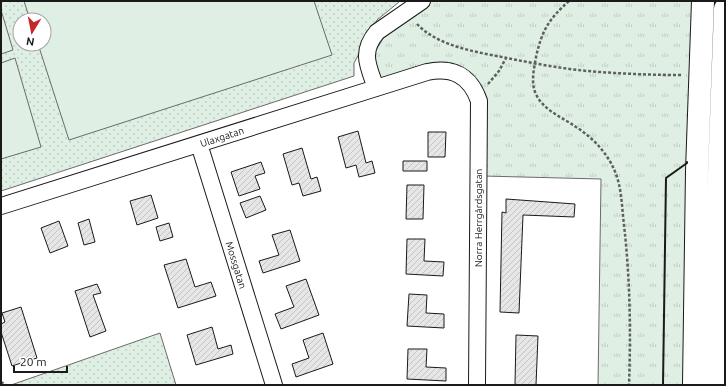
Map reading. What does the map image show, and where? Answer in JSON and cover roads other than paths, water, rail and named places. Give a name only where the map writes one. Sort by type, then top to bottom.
[{"type":"highway","points":[[694,385],[697,171],[703,1]]},
{"type":"highway","points":[[716,385],[719,173],[725,9]]},
{"type":"street","points":[[376,88],[366,60],[368,46],[372,38],[377,32],[422,1]]},
{"type":"street","name":"Ulaxgatan","points":[[1,206],[427,72],[444,70],[453,72],[471,83],[476,93]]},
{"type":"street","name":"Norra Herrgårdsgatan","points":[[476,93],[479,101],[477,385]]},
{"type":"street","name":"Mossgatan","points":[[199,144],[274,385]]}]
